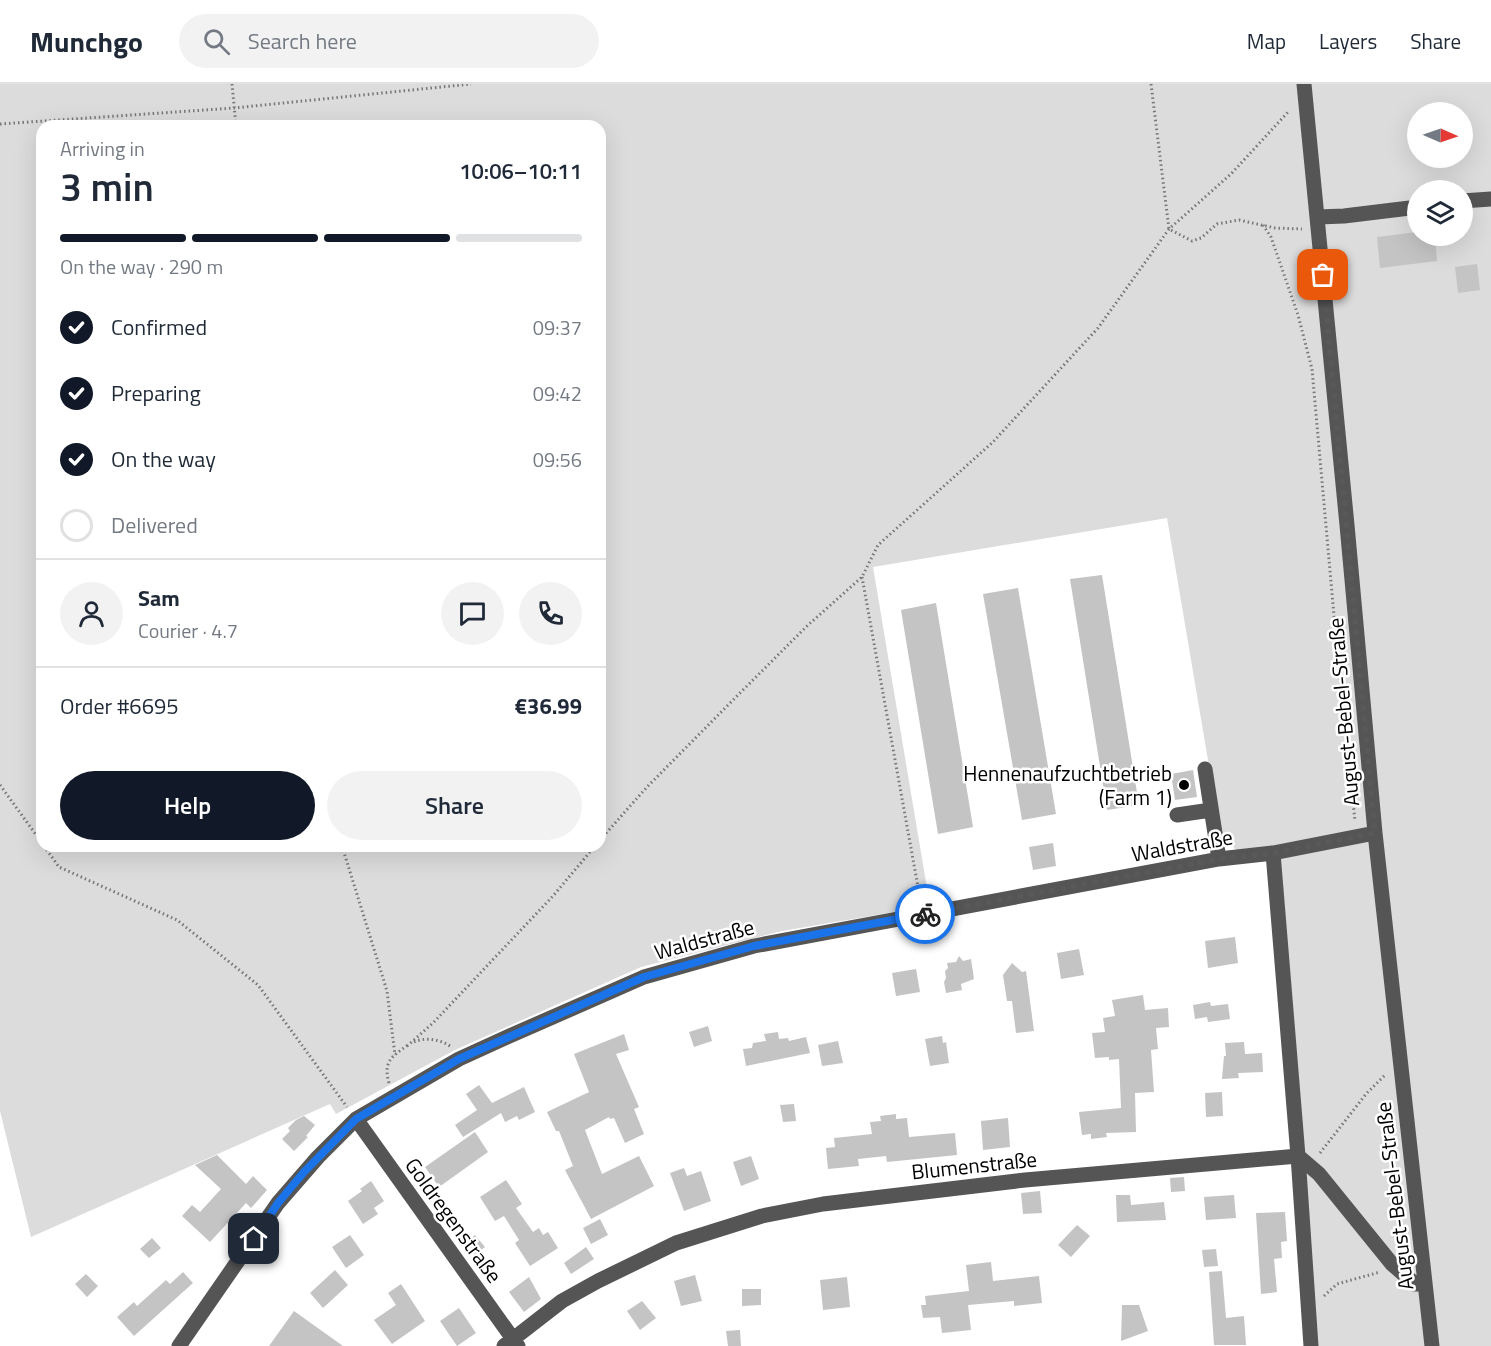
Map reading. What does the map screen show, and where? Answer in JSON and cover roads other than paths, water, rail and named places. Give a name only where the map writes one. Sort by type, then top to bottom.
[{"type":"street","name":"August-Bebel-Straße","points":[[1304,89],[1319,224],[1375,833],[1432,1346]]},
{"type":"street","points":[[1473,200],[1491,199]]},
{"type":"street","points":[[1319,224],[1344,216],[1407,208]]},
{"type":"street","points":[[1205,769],[1220,859]]},
{"type":"street","points":[[1177,815],[1211,810]]},
{"type":"street","name":"Waldstraße","points":[[179,1346],[278,1203],[318,1157],[356,1119],[459,1059],[644,977],[754,946],[1220,859],[1273,853],[1375,833]]},
{"type":"street","points":[[1273,853],[1302,1159],[1311,1346]]},
{"type":"street","name":"Goldregenstraße","points":[[356,1119],[512,1343]]},
{"type":"street","points":[[1302,1159],[1319,1174],[1396,1268],[1415,1284],[1425,1284]]},
{"type":"street","name":"Blumenstraße","points":[[512,1343],[562,1302],[598,1281],[676,1243],[762,1216],[823,1204],[1024,1180],[1302,1159]]},
{"type":"place","name":"Hennenaufzuchtbetrieb (Farm 1)","points":[[1184,785]]}]
